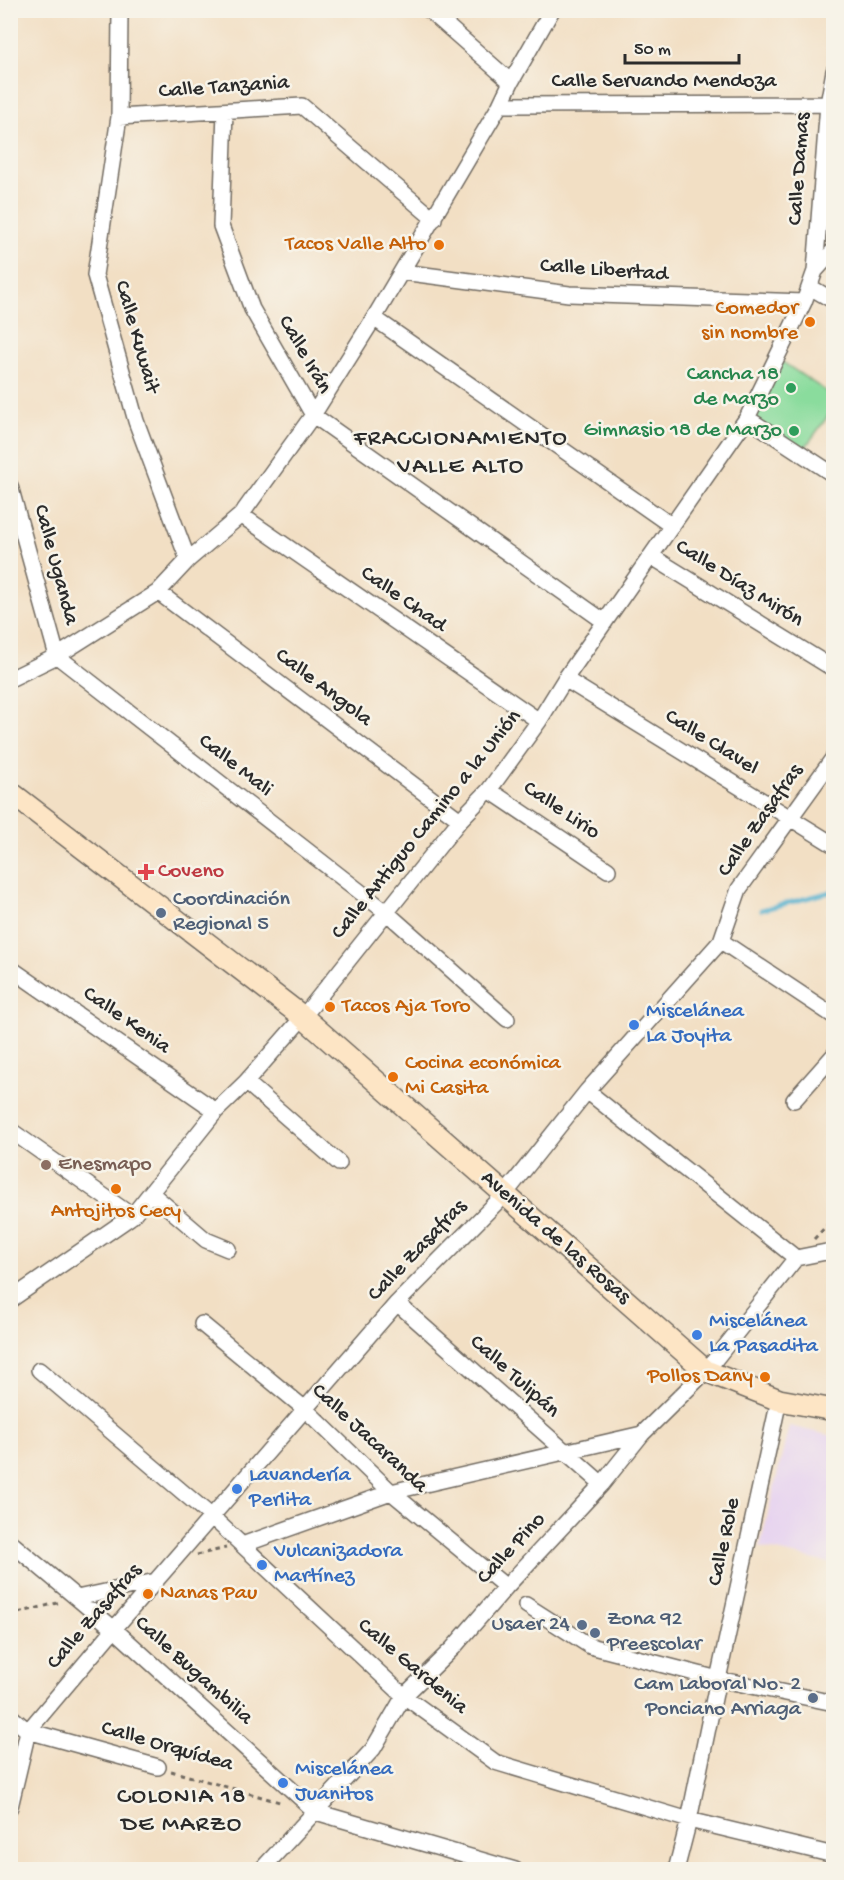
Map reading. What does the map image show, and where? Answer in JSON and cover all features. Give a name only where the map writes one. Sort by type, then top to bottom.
[{"type":"street","name":"Calle Kuwait","points":[[120,10],[119,117],[95,274],[136,421],[188,560]]},
{"type":"street","points":[[429,10],[511,82]]},
{"type":"street","points":[[10,679],[57,656],[158,592],[188,560],[241,515],[313,415],[374,318],[500,105],[552,10]]},
{"type":"street","name":"Calle Damas","points":[[815,271],[828,104],[834,71]]},
{"type":"street","name":"Calle Servando Mendoza","points":[[500,105],[828,104]]},
{"type":"street","name":"Calle Tanzania","points":[[119,117],[302,106],[434,219]]},
{"type":"street","name":"Calle Irán","points":[[225,111],[221,226],[252,309],[313,415],[605,622]]},
{"type":"street","name":"Calle Antiguo Camino a la Unión","points":[[10,1300],[132,1216],[216,1112],[246,1082],[303,1017],[460,820],[489,790],[747,418],[804,302],[815,271],[834,250]]},
{"type":"street","name":"Calle Libertad","points":[[402,272],[569,294],[804,302]]},
{"type":"street","points":[[810,287],[834,301]]},
{"type":"street","points":[[374,318],[672,526]]},
{"type":"street","points":[[747,418],[834,475]]},
{"type":"street","name":"Calle Uganda","points":[[10,486],[57,656]]},
{"type":"street","name":"Calle Chad","points":[[241,515],[539,721]]},
{"type":"street","name":"Calle Díaz Mirón","points":[[651,556],[834,669]]},
{"type":"street","name":"Calle Angola","points":[[158,592],[460,820]]},
{"type":"street","name":"Calle Mali","points":[[57,656],[386,912]]},
{"type":"street","name":"Calle Clavel","points":[[565,679],[834,845]]},
{"type":"street","name":"Calle Zasafras","points":[[28,1731],[397,1303],[505,1194],[587,1091],[721,942],[739,889],[834,757]]},
{"type":"street","name":"Calle Lirio","points":[[489,790],[608,870]]},
{"type":"street","name":"Avenida de las Rosas","points":[[10,792],[303,1017],[706,1371],[779,1400],[834,1410]]},
{"type":"street","points":[[386,912],[507,1019]]},
{"type":"street","points":[[721,942],[834,1016]]},
{"type":"street","name":"Calle Kenia","points":[[10,968],[216,1112]]},
{"type":"street","points":[[794,1100],[834,1055]]},
{"type":"street","points":[[246,1082],[339,1163]]},
{"type":"street","points":[[587,1091],[796,1258],[826,1252],[834,1254]]},
{"type":"street","points":[[10,1130],[132,1216]]},
{"type":"street","points":[[151,1193],[206,1239],[228,1249]]},
{"type":"street","name":"Calle Pino","points":[[261,1869],[373,1749],[404,1696],[453,1648],[602,1484],[642,1434],[706,1371],[796,1258]]},
{"type":"street","name":"Calle Tulipán","points":[[397,1303],[602,1484]]},
{"type":"street","name":"Calle Jacaranda","points":[[202,1324],[305,1409],[391,1492],[506,1587]]},
{"type":"street","name":"Calle Gardenia","points":[[39,1370],[212,1517],[404,1696],[495,1762],[689,1820],[834,1855]]},
{"type":"street","name":"Calle Role","points":[[676,1869],[689,1820],[779,1400]]},
{"type":"street","points":[[242,1545],[391,1492],[642,1434]]},
{"type":"street","name":"Calle Bugambilia","points":[[10,1542],[114,1629],[316,1812]]},
{"type":"street","points":[[77,1598],[156,1581]]},
{"type":"street","points":[[526,1605],[590,1646],[718,1679],[834,1703]]},
{"type":"street","name":"Calle Orquídea","points":[[10,1716],[28,1731],[158,1767]]},
{"type":"street","points":[[10,1808],[15,1765],[28,1731]]},
{"type":"street","points":[[316,1812],[515,1869]]},
{"type":"path","points":[[174,1561],[242,1545]]},
{"type":"path","points":[[10,1615],[77,1598]]},
{"type":"path","name":"Calle Orquídea","points":[[158,1767],[316,1812]]},
{"type":"shaded area","points":[[789,1426],[833,1436],[833,1564],[760,1547]]},
{"type":"green space","points":[[778,359],[833,396],[833,409],[802,452],[749,418]]},
{"type":"waterway","points":[[761,910],[834,891]]},
{"type":"place","name":"Tacos Valle Alto","points":[[439,245]]},
{"type":"place","name":"Comedor sin nombre","points":[[810,322]]},
{"type":"place","name":"Cancha 18 de Marzo","points":[[791,388]]},
{"type":"place","name":"Gimnasio 18 de Marzo","points":[[794,431]]},
{"type":"place","name":"Coveno","points":[[146,872]]},
{"type":"place","name":"Coordinación Regional 5","points":[[161,913]]},
{"type":"place","name":"Tacos Aja Toro","points":[[330,1007]]},
{"type":"place","name":"Miscelánea La Joyita","points":[[634,1025]]},
{"type":"place","name":"Cocina económica Mi Casita","points":[[393,1077]]},
{"type":"place","name":"Enesmapo","points":[[46,1165]]},
{"type":"place","name":"Antojitos Cecy","points":[[116,1189]]},
{"type":"place","name":"Miscelánea La Pasadita","points":[[697,1335]]},
{"type":"place","name":"Pollos Dany","points":[[765,1377]]},
{"type":"place","name":"Lavandería Perlita","points":[[237,1489]]},
{"type":"place","name":"Vulcanizadora Martínez","points":[[262,1565]]},
{"type":"place","name":"Nanas Pau","points":[[148,1594]]},
{"type":"place","name":"Usaer 24","points":[[582,1625]]},
{"type":"place","name":"Zona 92 Preescolar","points":[[595,1633]]},
{"type":"place","name":"Cam Laboral No. 2 Ponciano Arriaga","points":[[813,1698]]},
{"type":"place","name":"Miscelánea Juanitos","points":[[283,1783]]},
{"type":"district","name":"FRACCIONAMIENTO VALLE ALTO","points":[[461,453]]},
{"type":"district","name":"COLONIA 18 DE MARZO","points":[[182,1811]]}]
